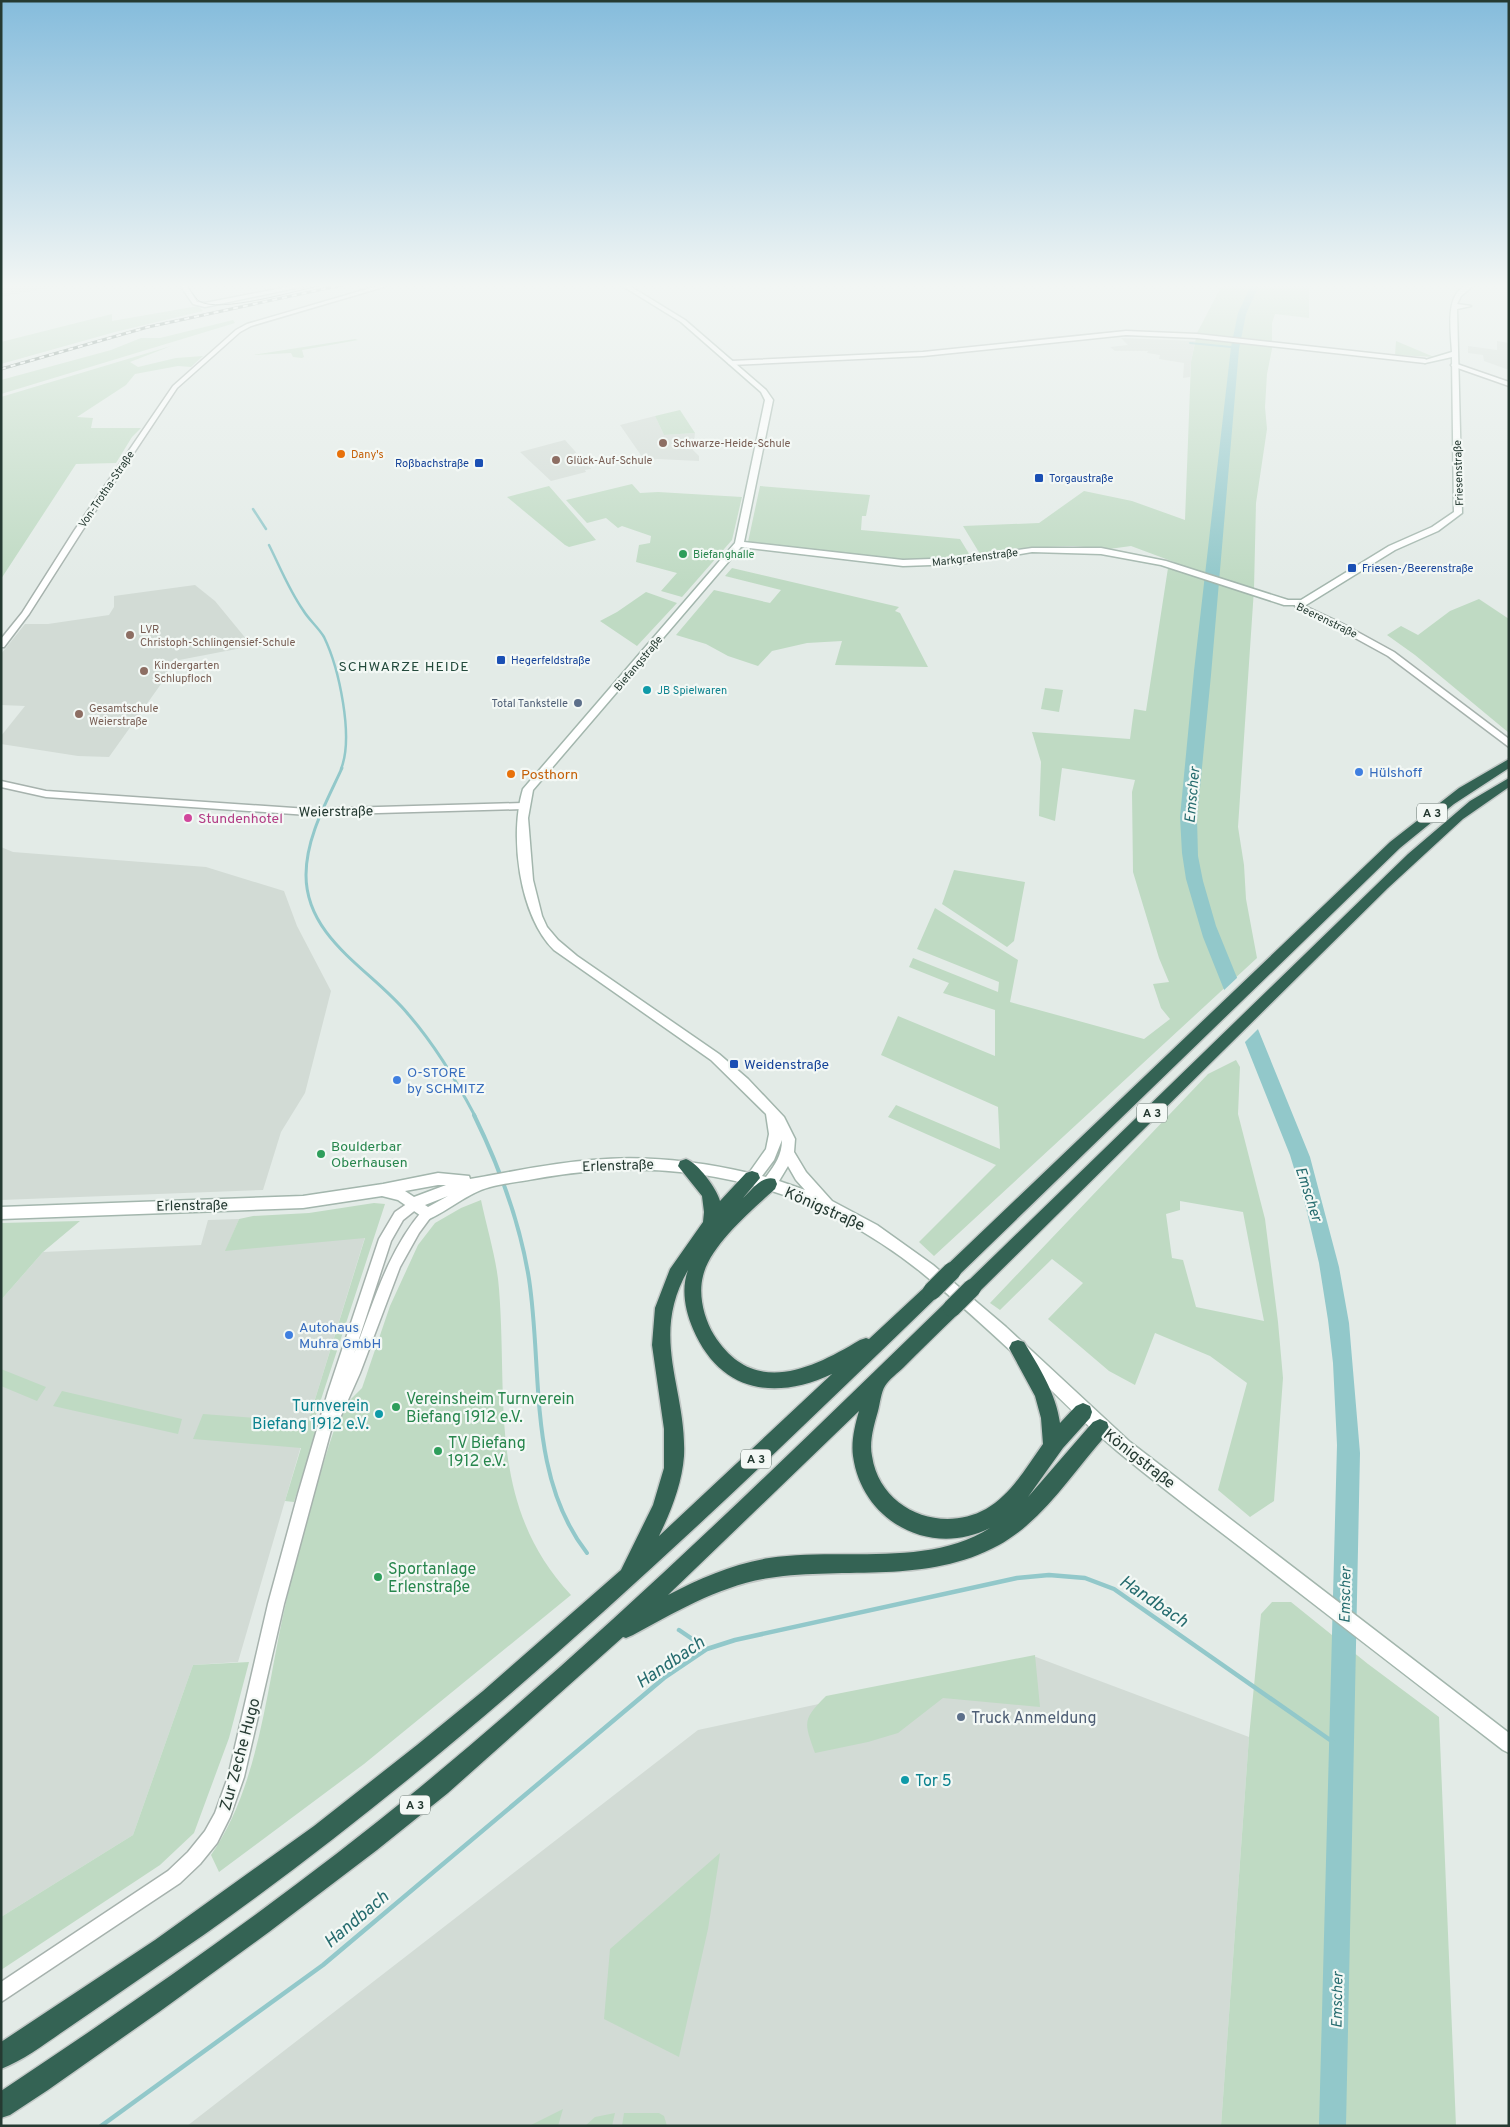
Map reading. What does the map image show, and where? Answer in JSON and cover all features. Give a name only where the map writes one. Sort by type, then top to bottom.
[{"type":"highway","name":"A 3","points":[[1,2057],[141,1966],[247,1889],[424,1754],[626,1580],[885,1336],[1423,820],[1466,789],[1509,763]]},
{"type":"highway","name":"A 3","points":[[1,2106],[214,1960],[350,1856],[438,1786],[607,1638],[877,1382],[1380,888],[1445,828],[1486,794],[1509,782]]},
{"type":"highway","points":[[686,1166],[694,1178],[701,1182],[710,1193],[714,1210],[711,1224]]},
{"type":"highway","points":[[626,1580],[663,1506],[673,1467],[675,1440],[660,1348],[663,1308],[675,1273],[711,1224],[752,1178]]},
{"type":"highway","points":[[769,1184],[740,1211],[699,1263],[693,1279],[693,1295],[701,1327],[708,1341],[724,1361],[741,1373],[767,1380],[786,1380],[817,1372],[885,1336]]},
{"type":"highway","points":[[1018,1348],[1046,1397],[1051,1413],[1053,1447]]},
{"type":"highway","points":[[877,1382],[862,1440],[865,1470],[874,1490],[888,1506],[914,1523],[931,1529],[952,1531],[973,1526],[985,1521],[1005,1508],[1020,1494],[1053,1447],[1083,1412]]},
{"type":"highway","points":[[607,1638],[694,1592],[736,1575],[792,1566],[920,1561],[956,1554],[974,1547],[1000,1533],[1023,1516],[1044,1495],[1100,1428]]},
{"type":"main road","name":"Biefangstraße","points":[[755,384],[768,396],[769,400],[766,424],[739,544],[528,789],[523,806],[529,890],[532,904],[542,926],[551,939],[570,957],[720,1062],[771,1111]]},
{"type":"main road","name":"Friesenstraße","points":[[1298,604],[1392,548],[1439,527],[1458,513],[1454,384]]},
{"type":"main road","name":"Markgrafenstraße","points":[[739,544],[903,563],[942,563],[1013,552],[1044,550],[1084,550],[1122,554]]},
{"type":"main road","name":"Beerenstraße","points":[[1122,554],[1157,561],[1287,603],[1298,604]]},
{"type":"main road","points":[[771,1111],[781,1121],[786,1131],[788,1153],[801,1176],[830,1208]]},
{"type":"main road","points":[[752,1178],[765,1163],[773,1149],[776,1136],[771,1111]]},
{"type":"main road","name":"Königstraße","points":[[769,1184],[781,1170],[788,1153]]},
{"type":"main road","name":"Erlenstraße","points":[[414,1204],[453,1187],[595,1164],[635,1163],[686,1166],[723,1171],[752,1178]]},
{"type":"main road","name":"Königstraße","points":[[752,1178],[830,1208],[873,1230],[912,1257],[1018,1348],[1100,1428],[1389,1649],[1509,1744]]},
{"type":"main road","name":"Erlenstraße","points":[[1,1213],[303,1202],[438,1179],[484,1182]]},
{"type":"main road","name":"Erlenstraße","points":[[382,1190],[397,1194],[427,1214],[484,1182]]},
{"type":"street","name":"Von-Trotha-Straße","points":[[1,645],[25,614],[78,531],[178,384]]},
{"type":"street","name":"Beerenstraße","points":[[1298,604],[1304,609],[1392,654],[1509,744]]},
{"type":"street","name":"Weierstraße","points":[[1,784],[46,794],[308,812],[523,806]]},
{"type":"street","name":"Zur Zeche Hugo","points":[[1,1993],[126,1911],[174,1877],[194,1858],[211,1837],[222,1817],[236,1777],[280,1586],[335,1392],[386,1239],[398,1217],[414,1204]]},
{"type":"street","name":"Zur Zeche Hugo","points":[[321,1444],[356,1368],[397,1262],[410,1235],[427,1214]]},
{"type":"shaded area","name":"Schwarze-Heide-Schule","points":[[655,416],[664,435],[695,433],[693,450],[699,456],[699,461],[657,459],[645,461],[620,425]]},
{"type":"shaded area","name":"Glück-Auf-Schule","points":[[565,440],[591,469],[551,481],[520,452]]},
{"type":"shaded area","points":[[195,585],[215,601],[252,646],[174,661],[161,684],[109,757],[78,756],[1,744],[1,736],[25,706],[1,705],[1,654],[25,624],[48,624],[109,615],[114,607],[114,596]]},
{"type":"shaded area","points":[[1,847],[13,852],[206,867],[284,891],[297,926],[331,991],[305,1093],[281,1132],[263,1190],[1,1200]]},
{"type":"shaded area","points":[[239,1219],[226,1250],[365,1237],[308,1422],[238,1662],[193,1665],[133,1835],[1,1917],[1,1300],[43,1252],[201,1245],[208,1220]]},
{"type":"shaded area","points":[[1036,1657],[1249,1737],[1221,2126],[187,2126],[698,1730]]},
{"type":"green space","points":[[1,384],[33,384],[1,394]]},
{"type":"green space","points":[[43,384],[127,384],[77,417],[93,418],[91,428],[141,428],[132,437],[116,463],[76,464],[1,579],[1,397]]},
{"type":"green space","points":[[1190,384],[1266,384],[1265,407],[1267,429],[1256,503],[1254,589],[1238,827],[1244,865],[1246,899],[1257,958],[934,1256],[919,1242],[996,1165],[888,1117],[896,1105],[1000,1149],[998,1107],[881,1055],[898,1016],[995,1056],[995,1010],[943,993],[949,983],[909,967],[913,958],[998,992],[999,982],[917,949],[935,908],[1018,960],[1010,1002],[1144,1039],[1170,1019],[1161,1008],[1153,984],[1169,982],[1159,958],[1133,872],[1132,792],[1135,780],[1062,768],[1055,821],[1039,816],[1041,762],[1032,732],[1130,739],[1134,709],[1146,711],[1168,568],[1174,562],[1131,546],[1109,549],[1073,546],[1022,548],[980,554],[963,526],[1039,523],[1084,491],[1132,501],[1185,520]]},
{"type":"green space","points":[[680,410],[695,433],[664,435],[655,416]]},
{"type":"green space","points":[[632,484],[640,493],[658,492],[742,497],[732,540],[682,597],[661,591],[677,573],[636,562],[639,545],[650,543],[651,536],[622,526],[618,528],[606,518],[587,523],[566,500]]},
{"type":"green space","points":[[549,486],[596,540],[569,547],[507,497]]},
{"type":"green space","points":[[760,486],[870,495],[866,516],[862,516],[861,530],[960,539],[971,557],[941,562],[906,561],[748,542]]},
{"type":"green space","points":[[732,568],[899,607],[895,611],[900,613],[928,667],[835,665],[842,641],[807,643],[772,651],[758,666],[728,656],[706,644],[676,635],[714,590],[770,603],[781,590],[725,576]]},
{"type":"green space","points":[[646,592],[677,603],[637,646],[600,621]]},
{"type":"green space","points":[[1479,599],[1509,619],[1509,733],[1415,655],[1387,635],[1401,626],[1418,635],[1450,611]]},
{"type":"green space","points":[[1045,688],[1063,690],[1059,712],[1041,709]]},
{"type":"green space","points":[[954,870],[1025,882],[1014,941],[1007,947],[942,904]]},
{"type":"green space","points":[[1236,1060],[1240,1067],[1238,1114],[1265,1219],[1278,1322],[1283,1378],[1274,1501],[1250,1517],[1218,1490],[1247,1383],[1210,1356],[1155,1333],[1135,1385],[1109,1371],[1048,1319],[1083,1283],[1052,1259],[1000,1310],[990,1303],[1208,1074]],"holes":[[[1180,1201],[1243,1212],[1264,1321],[1196,1307],[1183,1260],[1172,1258],[1166,1214],[1180,1210]]]},
{"type":"green space","points":[[481,1200],[498,1278],[504,1411],[507,1450],[514,1488],[526,1525],[544,1561],[571,1595],[364,1764],[219,1872],[211,1855],[228,1827],[252,1764],[292,1575],[338,1418],[345,1405],[362,1388],[390,1306],[418,1245],[435,1223],[461,1208]]},
{"type":"green space","points":[[374,1203],[385,1204],[312,1427],[316,1432],[294,1502],[285,1501],[301,1448],[193,1439],[203,1414],[308,1422],[365,1238],[225,1251],[239,1219],[253,1216],[309,1213]]},
{"type":"green space","points":[[80,1221],[43,1252],[1,1300],[1,1223]]},
{"type":"green space","points":[[1,1369],[46,1387],[37,1401],[1,1386]]},
{"type":"green space","points":[[62,1391],[182,1419],[178,1434],[53,1406]]},
{"type":"green space","points":[[1272,1602],[1291,1602],[1368,1664],[1439,1717],[1456,2126],[1221,2126],[1249,1737],[1261,1614]]},
{"type":"green space","points":[[1035,1655],[1040,1707],[943,1698],[898,1733],[868,1742],[815,1753],[807,1722],[809,1716],[826,1696]]},
{"type":"green space","points":[[249,1662],[229,1738],[194,1833],[160,1865],[1,1970],[1,1917],[133,1835],[193,1665]]},
{"type":"green space","points":[[720,1853],[708,1929],[679,2057],[604,2019],[610,1949]]},
{"type":"green space","points":[[563,2109],[558,2126],[529,2126]]},
{"type":"green space","points":[[615,2113],[612,2126],[585,2126],[595,2117]]},
{"type":"green space","points":[[624,2113],[659,2113],[664,2116],[667,2126],[622,2126]]},
{"type":"water","name":"Emscher","points":[[1227,384],[1236,384],[1197,819],[1198,856],[1216,926],[1310,1157],[1339,1267],[1349,1323],[1360,1453],[1346,2126],[1319,2126],[1337,1445],[1333,1363],[1319,1263],[1306,1208],[1290,1155],[1203,937],[1186,879],[1180,817],[1194,671]]},
{"type":"pier","points":[[1239,976],[1260,1027],[1243,1044],[1222,992]]},
{"type":"waterway","points":[[253,509],[266,529]]},
{"type":"waterway","points":[[269,545],[298,602],[305,614],[324,637],[330,650],[339,684],[345,721],[345,755],[341,769]]},
{"type":"waterway","points":[[342,768],[313,833],[306,875],[309,898],[317,918],[329,936],[393,998],[427,1038],[453,1076],[475,1116]]},
{"type":"waterway","points":[[474,1115],[508,1195],[525,1258],[533,1314],[541,1422],[546,1457],[555,1491],[568,1523],[587,1553]]},
{"type":"waterway","name":"Handbach","points":[[707,1649],[735,1640],[1017,1578],[1049,1575],[1085,1578],[1114,1589],[1333,1742]]},
{"type":"waterway","points":[[679,1630],[707,1649]]},
{"type":"waterway","name":"Handbach","points":[[101,2126],[323,1965],[664,1678],[707,1649]]},
{"type":"place","name":"Schwarze-Heide-Schule","points":[[663,443]]},
{"type":"place","name":"Dany's","points":[[341,454]]},
{"type":"place","name":"Glück-Auf-Schule","points":[[556,460]]},
{"type":"place","name":"Roßbachstraße","points":[[479,463]]},
{"type":"place","name":"Torgaustraße","points":[[1039,478]]},
{"type":"place","name":"Biefanghalle","points":[[683,554]]},
{"type":"place","name":"Friesen-/Beerenstraße","points":[[1352,568]]},
{"type":"place","name":"LVR Christoph-Schlingensief-Schule","points":[[130,635]]},
{"type":"place","name":"Hegerfeldstraße","points":[[501,660]]},
{"type":"place","name":"Kindergarten Schlupfloch","points":[[144,671]]},
{"type":"place","name":"JB Spielwaren","points":[[647,690]]},
{"type":"place","name":"Total Tankstelle","points":[[578,703]]},
{"type":"place","name":"Gesamtschule Weierstraße","points":[[79,714]]},
{"type":"place","name":"Hülshoff","points":[[1359,772]]},
{"type":"place","name":"Posthorn","points":[[511,774]]},
{"type":"place","name":"Stundenhotel","points":[[188,818]]},
{"type":"place","name":"Weidenstraße","points":[[734,1064]]},
{"type":"place","name":"O-STORE by SCHMITZ","points":[[397,1080]]},
{"type":"place","name":"Boulderbar Oberhausen","points":[[321,1154]]},
{"type":"place","name":"Autohaus Muhra GmbH","points":[[289,1335]]},
{"type":"place","name":"Vereinsheim Turnverein Biefang 1912 e.V.","points":[[396,1407]]},
{"type":"place","name":"Turnverein Biefang 1912 e.V.","points":[[379,1414]]},
{"type":"place","name":"TV Biefang 1912 e.V.","points":[[438,1451]]},
{"type":"place","name":"Sportanlage Erlenstraße","points":[[378,1577]]},
{"type":"place","name":"Truck Anmeldung","points":[[961,1717]]},
{"type":"place","name":"Tor 5","points":[[905,1780]]},
{"type":"district","name":"SCHWARZE HEIDE","points":[[404,666]]}]
